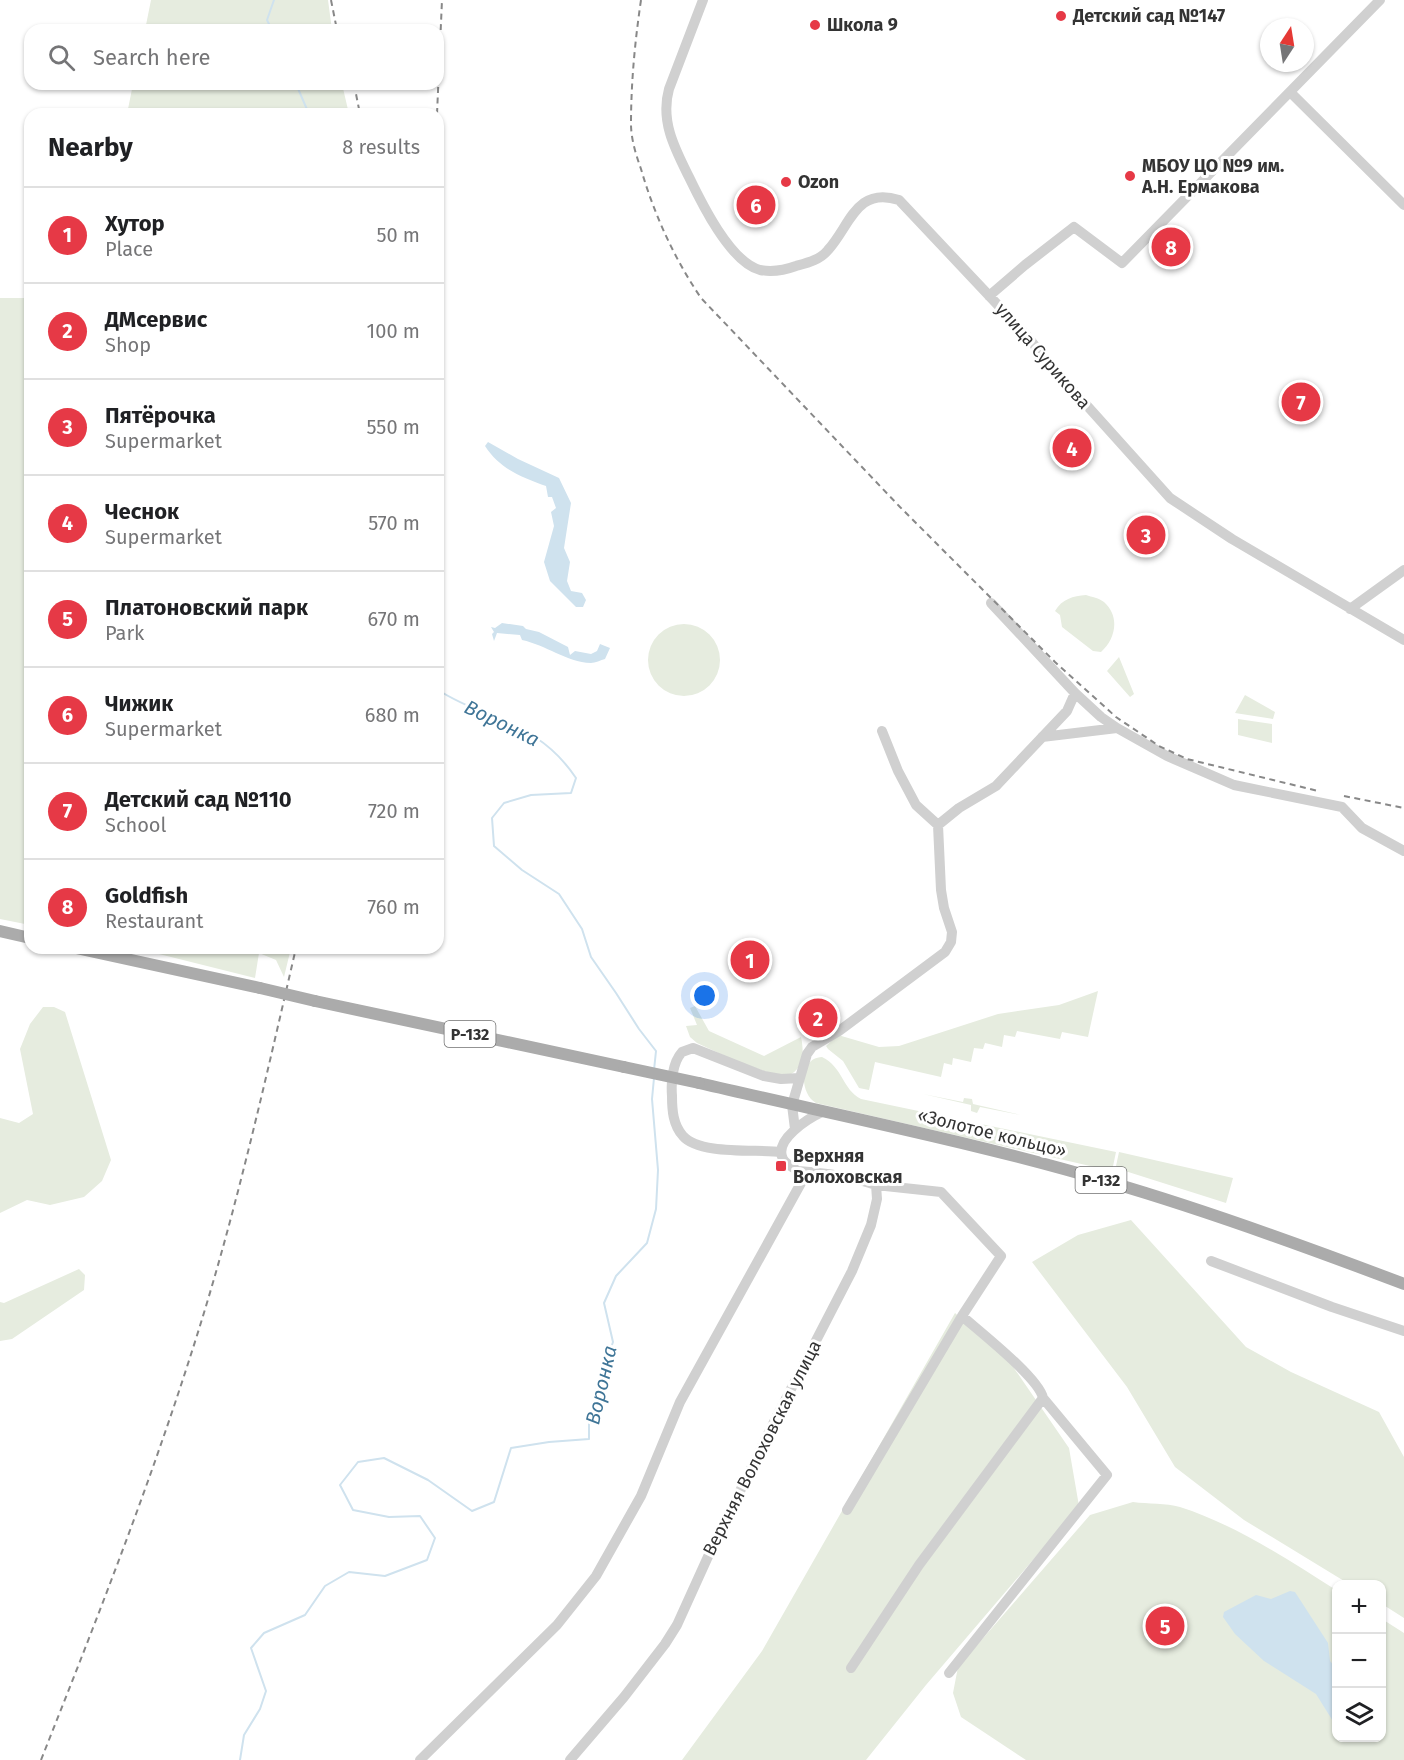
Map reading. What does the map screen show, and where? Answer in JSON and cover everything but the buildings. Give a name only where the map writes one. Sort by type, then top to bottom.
[{"type":"main road","points":[[0,931],[24,937]]},
{"type":"main road","name":"«Золотое кольцо»","points":[[103,954],[699,1083],[1021,1158],[1109,1182],[1211,1214],[1404,1284]]},
{"type":"street","name":"улица Сурикова","points":[[703,0],[666,99],[667,126],[672,144],[702,203],[735,252],[750,266],[760,270],[788,269],[814,261],[828,251],[849,218],[870,200],[880,197],[899,200],[989,296],[1170,498],[1197,517],[1404,640]]},
{"type":"street","points":[[989,296],[1074,227],[1122,263],[1380,0]]},
{"type":"street","points":[[1290,92],[1404,205]]},
{"type":"street","points":[[1350,609],[1404,570]]},
{"type":"street","points":[[992,603],[1075,693],[1101,717],[1118,728],[1167,756],[1234,785],[1342,807],[1362,828],[1404,850]]},
{"type":"street","points":[[938,825],[958,808],[996,786],[1067,711],[1075,693]]},
{"type":"street","points":[[1042,737],[1118,728]]},
{"type":"street","points":[[795,1129],[792,1105],[807,1054],[812,1047],[949,947],[952,932],[941,890],[938,825],[916,805],[898,771],[882,731]]},
{"type":"street","points":[[782,1152],[712,1148],[687,1140],[677,1126],[673,1112],[672,1091],[675,1065],[682,1052],[693,1048],[764,1077],[800,1078]]},
{"type":"street","points":[[782,1152],[795,1129],[822,1112]]},
{"type":"street","points":[[420,1760],[557,1625],[596,1576],[642,1496],[684,1393],[801,1183],[802,1177],[786,1162],[782,1152]]},
{"type":"street","points":[[798,1171],[830,1173],[855,1177],[876,1185],[941,1192],[1001,1257],[962,1316],[847,1510]]},
{"type":"street","name":"Верхняя Волоховская улица","points":[[570,1760],[624,1697],[677,1625],[775,1420],[852,1271],[871,1225],[877,1199],[876,1185]]},
{"type":"street","points":[[1210,1261],[1332,1307],[1404,1331]]},
{"type":"street","points":[[949,1673],[1107,1475],[1043,1398],[1038,1388],[1002,1349],[962,1316]]},
{"type":"street","points":[[851,1668],[920,1565],[1043,1398]]},
{"type":"shaded area","points":[[151,0],[328,0],[331,24],[146,24]]},
{"type":"shaded area","points":[[132,90],[343,90],[348,108],[128,108]]},
{"type":"shaded area","points":[[0,298],[24,298],[24,924],[0,919]]},
{"type":"shaded area","points":[[1086,595],[1104,602],[1114,621],[1113,634],[1101,652],[1093,651],[1062,627],[1060,615],[1055,611],[1068,599]]},
{"type":"shaded area","points":[[684,624],[704,630],[714,640],[720,660],[714,680],[704,690],[684,696],[664,690],[654,680],[648,660],[654,640],[664,630]]},
{"type":"shaded area","points":[[1119,657],[1134,694],[1130,697],[1107,671]]},
{"type":"shaded area","points":[[1245,695],[1275,712],[1273,719],[1235,713]]},
{"type":"shaded area","points":[[1238,719],[1272,724],[1272,743],[1238,735]]},
{"type":"shaded area","points":[[159,954],[259,954],[255,978]]},
{"type":"shaded area","points":[[261,954],[290,954],[284,977],[276,960]]},
{"type":"shaded area","points":[[1098,991],[1088,1037],[1062,1032],[1060,1039],[1017,1031],[1015,1037],[1004,1035],[1002,1047],[985,1043],[983,1049],[974,1048],[971,1062],[953,1058],[952,1065],[944,1063],[941,1077],[875,1062],[869,1090],[859,1088],[843,1061],[826,1046],[838,1035],[879,1047],[899,1046],[998,1014],[1059,1005]]},
{"type":"shaded area","points":[[695,1006],[709,1031],[764,1056],[801,1037],[803,1053],[801,1063],[791,1074],[776,1075],[738,1062],[697,1043],[690,1037],[686,1026],[697,1025],[690,1008]]},
{"type":"shaded area","points":[[43,1007],[54,1007],[65,1012],[111,1160],[102,1181],[84,1197],[50,1205],[27,1200],[0,1213],[0,1118],[19,1123],[33,1114],[20,1049],[30,1024]]},
{"type":"shaded area","points":[[822,1057],[834,1066],[850,1090],[861,1099],[1116,1152],[1112,1171],[816,1103],[807,1092],[804,1077],[809,1063]]},
{"type":"shaded area","points":[[923,1094],[963,1102],[964,1098],[972,1099],[973,1104],[1021,1115],[980,1107],[977,1113],[971,1111],[971,1105]]},
{"type":"shaded area","points":[[1119,1152],[1233,1178],[1226,1203],[1122,1170],[1116,1166]]},
{"type":"shaded area","points":[[1131,1220],[1246,1347],[1291,1372],[1379,1412],[1404,1457],[1404,1618],[1386,1607],[1386,1580],[1342,1580],[1244,1520],[1175,1467],[1127,1387],[1032,1262],[1078,1235]]},
{"type":"shaded area","points":[[79,1269],[85,1275],[84,1290],[12,1339],[0,1341],[0,1302],[4,1303]]},
{"type":"shaded area","points":[[955,1313],[1007,1358],[1069,1448],[1079,1506],[926,1685],[866,1760],[682,1760],[762,1651]]},
{"type":"shaded area","points":[[1133,1502],[1180,1507],[1241,1533],[1332,1587],[1332,1742],[1386,1742],[1386,1622],[1404,1633],[1404,1760],[1026,1760],[961,1717],[953,1693],[958,1667],[1090,1515]]},
{"type":"water","points":[[488,442],[559,478],[571,503],[564,548],[570,562],[567,581],[571,591],[582,593],[586,600],[583,607],[576,607],[550,581],[544,562],[554,526],[551,512],[556,508],[552,497],[548,497],[546,486],[520,475],[497,461],[485,446]]},
{"type":"water","points":[[502,623],[523,626],[539,632],[568,647],[570,655],[575,651],[591,654],[597,651],[600,644],[610,648],[605,659],[593,663],[582,662],[522,640],[520,635],[497,633],[494,641],[492,634],[494,632],[491,627],[495,628]]},
{"type":"water","points":[[1290,1591],[1295,1592],[1328,1643],[1332,1663],[1332,1720],[1316,1694],[1264,1661],[1235,1634],[1223,1617],[1224,1612],[1256,1595],[1271,1599]]},
{"type":"waterway","name":"Воронка","points":[[269,24],[267,20],[274,0]]},
{"type":"waterway","name":"Воронка","points":[[299,90],[306,108]]},
{"type":"waterway","name":"Воронка","points":[[444,693],[529,733],[561,759],[576,778],[571,793],[531,795],[504,803],[492,818],[494,846],[522,870],[559,894],[582,929],[591,957],[656,1051],[654,1070]]},
{"type":"waterway","name":"Воронка","points":[[240,1760],[244,1735],[260,1709],[266,1691],[251,1648],[264,1633],[305,1615],[325,1586],[349,1572],[385,1576],[427,1560],[435,1538],[420,1516],[389,1517],[353,1510],[340,1485],[358,1462],[384,1458],[428,1480],[472,1511],[494,1502],[511,1448],[589,1439],[589,1420],[596,1391],[613,1342],[604,1303],[616,1276],[647,1243],[656,1209],[658,1170],[652,1099],[654,1078]]},
{"type":"railway","points":[[331,0],[336,24]]},
{"type":"railway","points":[[441,24],[442,0]]},
{"type":"railway","points":[[641,0],[633,77],[631,124],[633,141],[646,186],[659,219],[682,267],[701,298],[900,507],[1055,662],[1116,717],[1159,746],[1187,759],[1318,791]]},
{"type":"railway","points":[[355,90],[359,108]]},
{"type":"railway","points":[[437,108],[438,90]]},
{"type":"railway","points":[[1344,796],[1404,808]]},
{"type":"railway","points":[[41,1760],[140,1504],[193,1348],[236,1199],[295,954]]},
{"type":"place","name":"Детский сад №147","points":[[1061,16]]},
{"type":"place","name":"Школа 9","points":[[815,25]]},
{"type":"place","name":"МБОУ ЦО №9 им. А.Н. Ермакова","points":[[1130,176]]},
{"type":"place","name":"Ozon","points":[[786,182]]},
{"type":"place","name":"Чижик","points":[[756,205]]},
{"type":"place","name":"Goldfish","points":[[1171,247]]},
{"type":"place","name":"Детский сад №110","points":[[1301,402]]},
{"type":"place","name":"Чеснок","points":[[1072,448]]},
{"type":"place","name":"Пятёрочка","points":[[1146,535]]},
{"type":"place","name":"Хутор","points":[[750,960]]},
{"type":"place","name":"ДМсервис","points":[[818,1018]]},
{"type":"place","name":"Верхняя Волоховская","points":[[781,1166]]},
{"type":"place","name":"Платоновский парк","points":[[1165,1626]]}]
